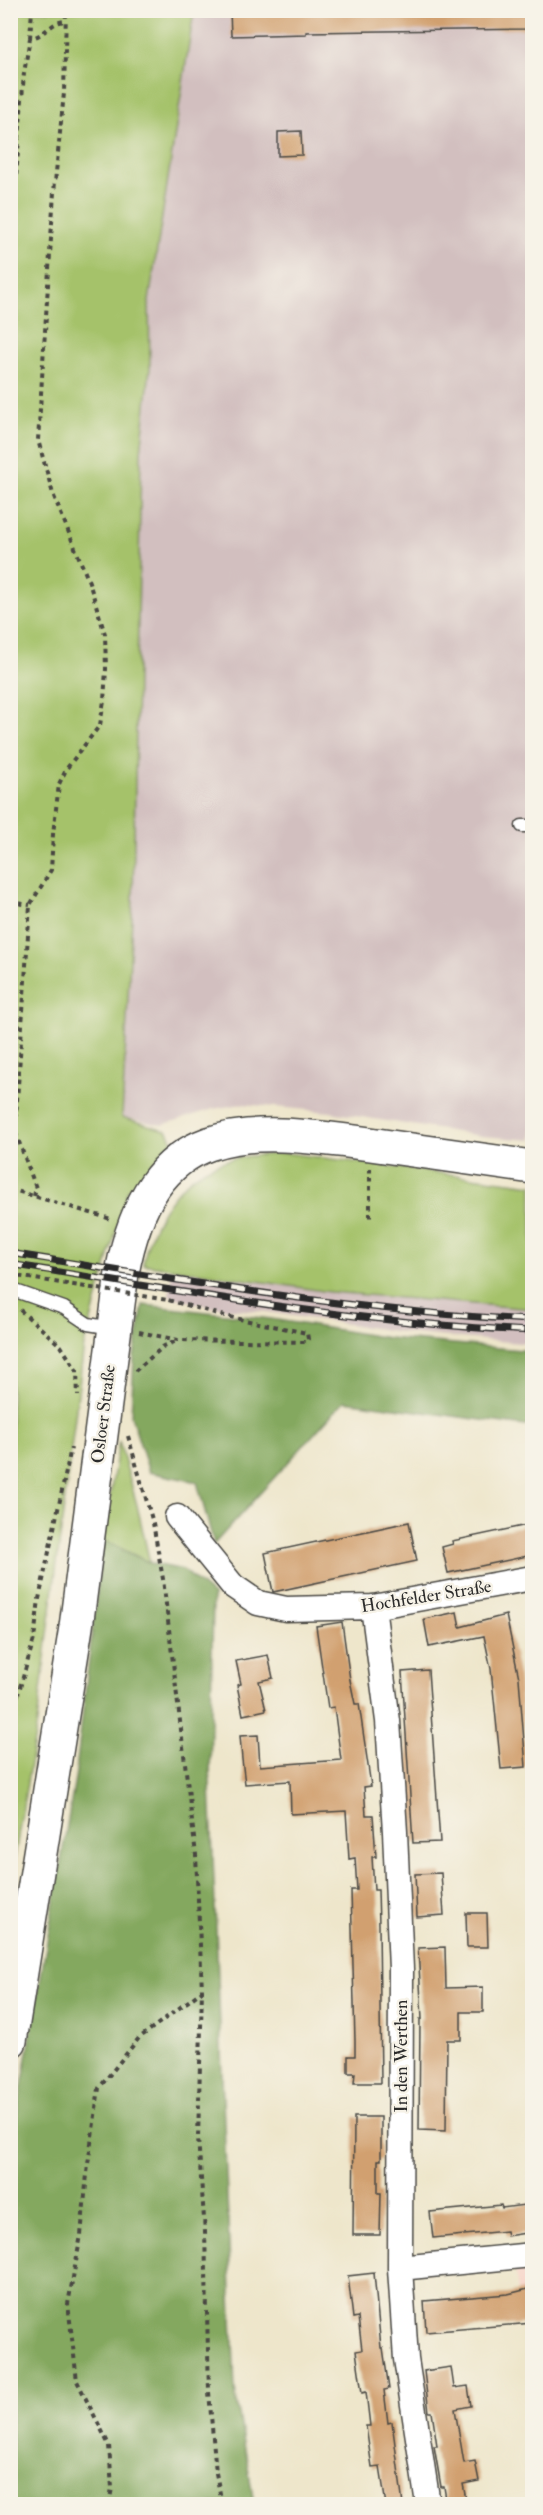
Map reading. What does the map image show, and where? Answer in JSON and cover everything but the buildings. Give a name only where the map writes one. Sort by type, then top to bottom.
[{"type":"main road","name":"Osloer Straße","points":[[10,2041],[122,1329],[125,1257],[133,1225],[149,1193],[162,1176],[194,1151],[213,1142],[251,1134],[371,1144],[532,1167]]},
{"type":"street","name":"Hochfelder Straße","points":[[177,1517],[233,1586],[258,1603],[286,1610],[373,1608],[532,1578]]},
{"type":"street","name":"In den Werthen","points":[[373,1608],[387,1721],[401,1969],[400,2268],[406,2359],[428,2505]]},
{"type":"street","points":[[400,2268],[532,2255]]},
{"type":"lane","points":[[10,1289],[53,1304],[88,1324],[122,1329]]},
{"type":"path","points":[[10,256],[24,73],[32,10]]},
{"type":"path","points":[[34,1196],[36,1188],[15,1131],[30,905],[51,870],[59,784],[67,768],[100,725],[106,669],[105,634],[89,582],[53,495],[38,440],[54,192],[64,93],[66,10]]},
{"type":"path","points":[[30,38],[35,38],[58,21],[66,21]]},
{"type":"path","points":[[10,902],[30,905]]},
{"type":"path","points":[[370,1218],[371,1144]]},
{"type":"path","points":[[10,1189],[133,1225]]},
{"type":"path","points":[[10,1275],[168,1300],[225,1316],[306,1333],[308,1339],[305,1342],[178,1340],[122,1329]]},
{"type":"path","points":[[135,1298],[136,1288]]},
{"type":"path","points":[[15,1306],[40,1326],[78,1371],[78,1401]]},
{"type":"path","points":[[135,1372],[142,1363],[164,1346],[178,1340]]},
{"type":"path","points":[[125,1427],[153,1523],[163,1579],[196,1855],[202,1990],[198,2138],[205,2232],[209,2392],[216,2474],[222,2505]]},
{"type":"path","points":[[10,1722],[34,1639],[39,1599],[71,1447]]},
{"type":"path","points":[[109,2505],[112,2488],[109,2445],[77,2381],[68,2304],[81,2235],[99,2088],[139,2038],[202,1990]]},
{"type":"shaded area","points":[[194,11],[532,11],[532,1140],[481,1136],[330,1112],[242,1104],[213,1109],[162,1125],[122,1117],[133,898],[141,453],[150,368],[149,301]]},
{"type":"shaded area","points":[[172,1269],[330,1292],[532,1309],[532,1344],[414,1334],[267,1312],[210,1307],[169,1296]]},
{"type":"shaded area","points":[[532,2267],[532,2373],[530,2374],[515,2270]]},
{"type":"green space","points":[[11,11],[194,11],[149,301],[150,368],[141,453],[133,898],[122,1117],[168,1131],[173,1142],[127,1192],[84,1345],[37,1723],[11,1879]]},
{"type":"green space","points":[[286,1153],[532,1185],[532,1309],[330,1292],[143,1264],[160,1217],[169,1202],[192,1178],[222,1162]]},
{"type":"green space","points":[[143,1305],[271,1319],[388,1338],[532,1351],[532,1427],[344,1401],[214,1544],[197,1482],[149,1472],[131,1416],[134,1357]]},
{"type":"green space","points":[[119,1441],[137,1505],[150,1563],[103,1540]]},
{"type":"green space","points":[[103,1540],[150,1563],[183,1570],[213,1595],[210,1783],[235,2389],[254,2504],[11,2504],[11,2150],[75,1779]]},
{"type":"railway","points":[[10,1253],[336,1303],[532,1320]]},
{"type":"railway","points":[[10,1264],[336,1314],[532,1331]]}]
